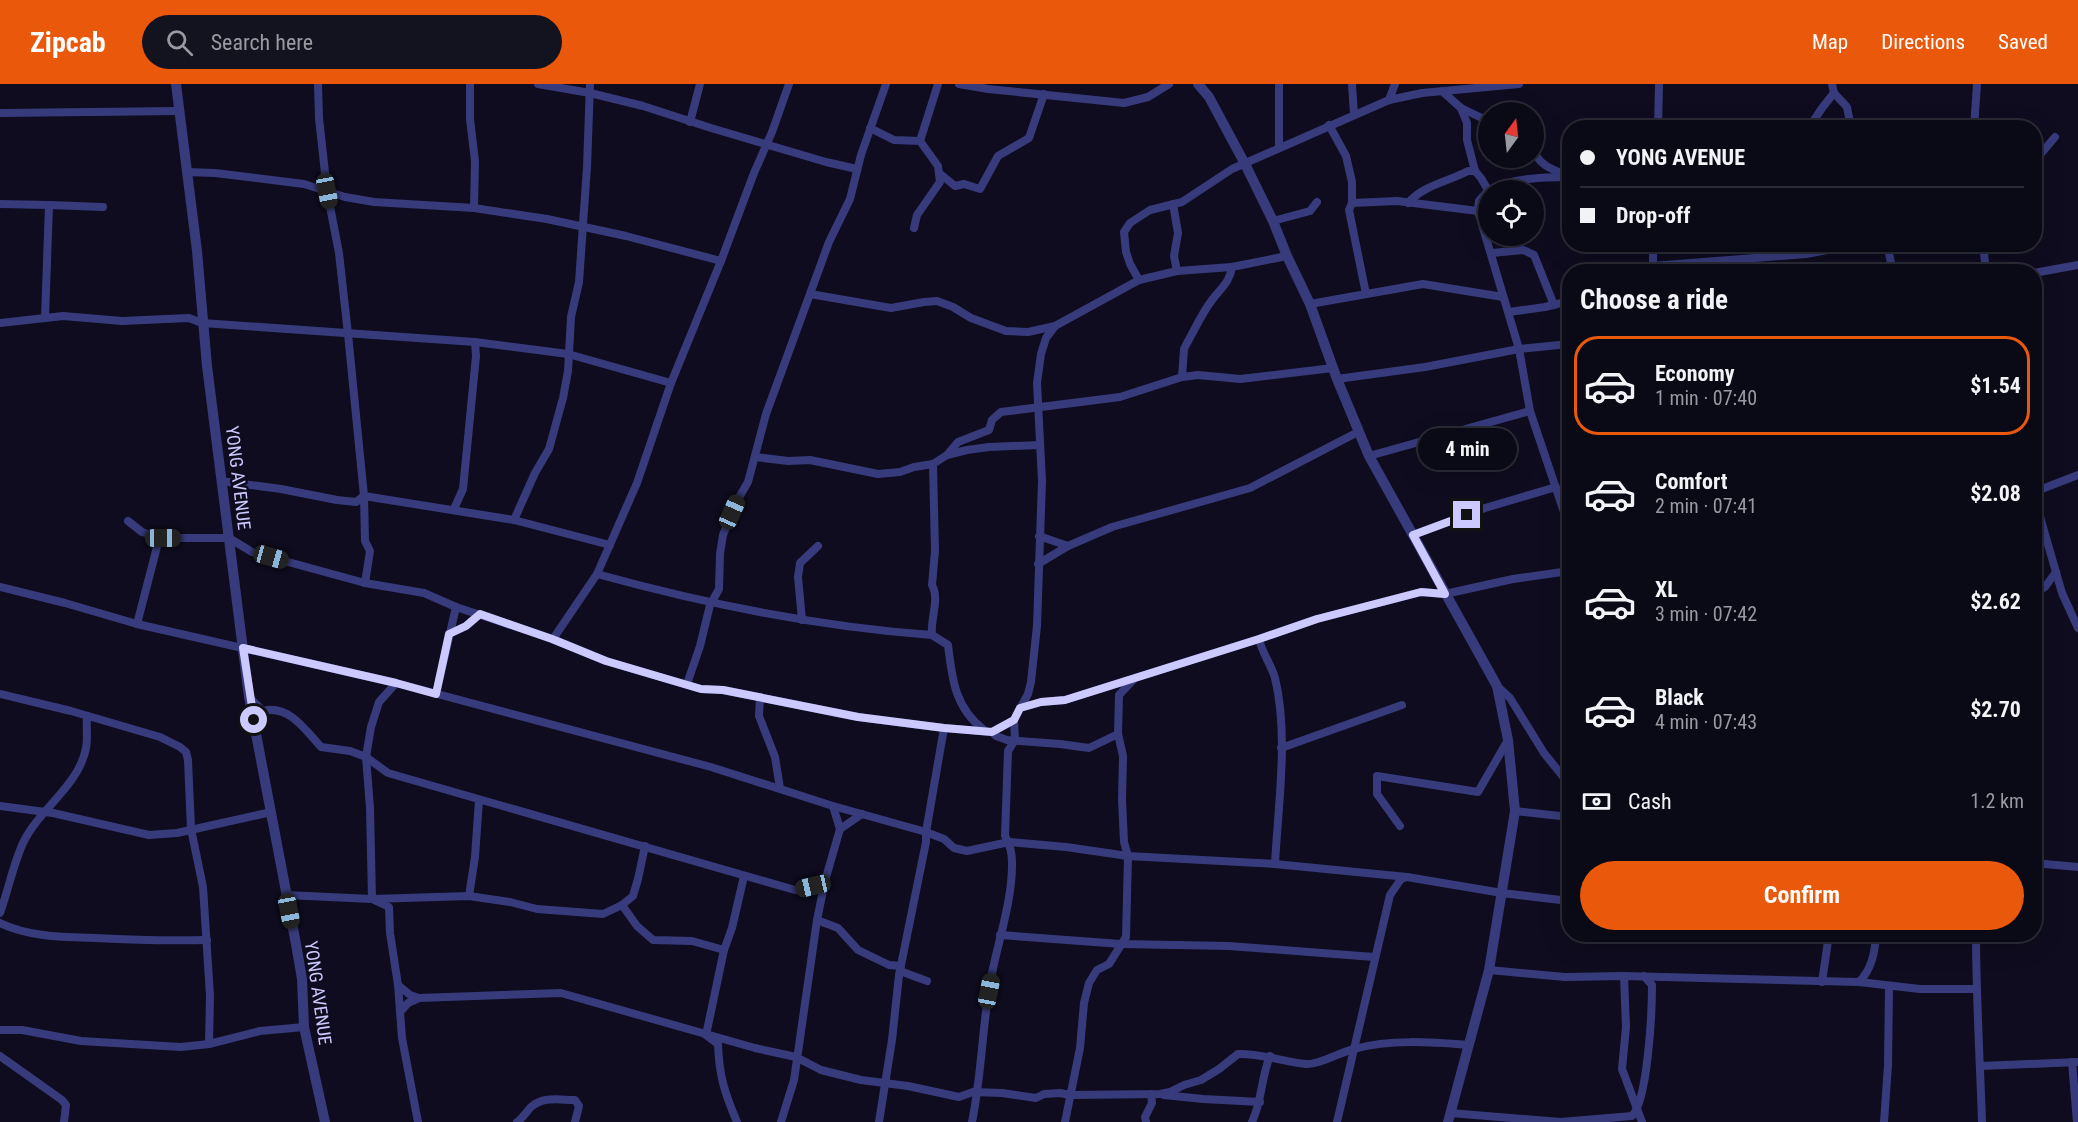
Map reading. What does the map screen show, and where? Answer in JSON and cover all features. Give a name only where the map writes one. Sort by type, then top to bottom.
[{"type":"street","name":"YONG AVENUE","points":[[176,84],[197,251],[202,323],[249,697],[302,980],[304,1027],[325,1122]]},
{"type":"street","points":[[318,84],[319,118],[327,191],[339,253],[348,334],[364,496],[365,542],[370,551],[365,584]]},
{"type":"street","points":[[470,84],[470,119],[475,161],[474,208]]},
{"type":"street","points":[[538,84],[590,89],[690,122],[857,169]]},
{"type":"street","points":[[690,122],[700,84]]},
{"type":"street","points":[[552,639],[597,574],[637,483],[671,383],[789,84]]},
{"type":"street","points":[[687,684],[700,646],[711,602],[719,589],[723,535],[737,501],[748,482],[766,414],[833,231],[850,199],[857,169],[886,84]]},
{"type":"street","points":[[920,141],[938,84]]},
{"type":"street","points":[[959,84],[1124,103],[1148,97],[1169,84]]},
{"type":"street","points":[[1198,84],[1209,97],[1272,221],[1310,304],[1335,374],[1369,456],[1497,686],[1510,698],[1544,753],[1562,775]]},
{"type":"street","points":[[1279,84],[1279,147]]},
{"type":"street","points":[[1352,84],[1354,114]]},
{"type":"street","points":[[1389,100],[1395,84]]},
{"type":"street","points":[[1139,280],[1126,252],[1124,232],[1130,223],[1150,210],[1182,202],[1224,173],[1389,100],[1422,93],[1520,84]]},
{"type":"street","points":[[1658,120],[1659,84]]},
{"type":"street","points":[[1832,84],[1834,93],[1847,107],[1849,120]]},
{"type":"street","points":[[1975,120],[1977,84]]},
{"type":"street","points":[[514,520],[531,481],[549,449],[568,371],[571,317],[579,282],[590,89]]},
{"type":"street","points":[[1442,91],[1461,108],[1478,116]]},
{"type":"street","points":[[1814,120],[1834,93]]},
{"type":"street","points":[[939,173],[955,186],[964,184],[980,189],[998,156],[1029,138],[1044,94]]},
{"type":"street","points":[[1461,108],[1467,123],[1467,140],[1475,171],[1482,180]]},
{"type":"street","points":[[0,113],[179,111]]},
{"type":"street","points":[[1329,125],[1346,156],[1352,182],[1352,203],[1349,210],[1366,294]]},
{"type":"street","points":[[870,128],[894,140],[920,141]]},
{"type":"street","points":[[2042,152],[2055,136]]},
{"type":"street","points":[[914,228],[917,215],[940,182],[938,166],[920,141]]},
{"type":"street","points":[[1544,164],[1562,174]]},
{"type":"street","points":[[1408,203],[1415,195],[1428,188],[1468,171],[1475,171]]},
{"type":"street","points":[[187,172],[215,173],[304,184],[345,197],[374,202],[474,208],[581,226],[721,261]]},
{"type":"street","points":[[1525,180],[1562,177]]},
{"type":"street","points":[[1352,203],[1397,201],[1478,211]]},
{"type":"street","points":[[1272,221],[1310,211],[1317,202]]},
{"type":"street","points":[[0,204],[103,207]]},
{"type":"street","points":[[1173,204],[1178,233],[1174,256],[1177,271]]},
{"type":"street","points":[[45,318],[49,205]]},
{"type":"street","points":[[1490,246],[1519,349],[1530,411],[1562,505]]},
{"type":"street","points":[[1492,253],[1523,250],[1534,255],[1554,305]]},
{"type":"street","points":[[1700,264],[1817,252]]},
{"type":"street","points":[[810,294],[891,308],[937,302],[1006,331],[1028,332],[1055,326],[1139,280],[1177,271],[1232,267],[1287,256]]},
{"type":"street","points":[[1748,259],[1750,264]]},
{"type":"street","points":[[2042,272],[2078,265]]},
{"type":"street","points":[[1182,377],[1184,349],[1212,300],[1227,282],[1232,267]]},
{"type":"street","points":[[1310,304],[1422,284],[1503,297]]},
{"type":"street","points":[[1509,312],[1562,303]]},
{"type":"street","points":[[0,322],[72,317],[132,321],[189,318],[202,323],[474,342],[568,354],[671,383]]},
{"type":"street","points":[[972,1122],[978,1092],[989,991],[1008,897],[1012,862],[1009,842],[1005,836],[1008,751],[1015,740],[1014,720],[1031,682],[1037,626],[1042,481],[1037,383],[1046,338],[1055,326]]},
{"type":"street","points":[[454,509],[463,489],[476,356],[474,342]]},
{"type":"street","points":[[755,457],[788,461],[810,460],[878,474],[900,472],[933,464],[947,455],[958,442],[985,434],[992,420],[1001,412],[1120,397],[1182,377],[1209,376],[1226,380],[1425,367],[1519,349],[1562,345]]},
{"type":"street","points":[[1369,456],[1530,411]]},
{"type":"street","points":[[1038,564],[1068,546],[1112,527],[1250,488],[1358,432]]},
{"type":"street","points":[[947,455],[989,447],[1039,444]]},
{"type":"street","points":[[932,635],[935,551],[933,464]]},
{"type":"street","points":[[2042,491],[2078,475]]},
{"type":"street","points":[[221,481],[337,500],[356,502],[364,496],[469,511],[610,545]]},
{"type":"street","points":[[1413,535],[1485,508],[1556,487]]},
{"type":"street","points":[[463,489],[469,511]]},
{"type":"street","points":[[128,521],[142,532],[163,538],[229,538],[252,552],[365,584],[424,592],[456,607],[552,639],[606,661],[701,689],[723,690],[858,717],[944,728],[988,731],[1014,720]]},
{"type":"street","points":[[2042,522],[2062,593],[2078,628]]},
{"type":"street","points":[[1039,536],[1068,546]]},
{"type":"street","points":[[137,624],[158,543],[163,538]]},
{"type":"street","points":[[802,620],[798,577],[800,564],[818,546]]},
{"type":"street","points":[[1020,708],[1041,702],[1065,700],[1317,619],[1421,592],[1445,594],[1513,579],[1562,572]]},
{"type":"street","points":[[2042,588],[2056,572]]},
{"type":"street","points":[[597,574],[650,589],[802,620],[850,628],[932,635],[948,645],[952,683],[970,720],[996,736],[1006,740],[1089,748],[1118,734]]},
{"type":"street","points":[[0,587],[137,624],[396,683],[711,767],[833,806],[926,832],[944,839],[954,848],[967,850],[1009,842],[1128,856],[1275,864],[1407,877],[1562,900]]},
{"type":"street","points":[[436,694],[456,607]]},
{"type":"street","points":[[449,634],[466,626],[480,614]]},
{"type":"street","points":[[1259,639],[1275,678],[1281,723],[1275,864]]},
{"type":"street","points":[[1065,1122],[1080,1048],[1084,1003],[1089,984],[1097,970],[1109,964],[1126,938],[1128,856],[1124,842],[1123,756],[1118,734],[1119,695],[1134,678]]},
{"type":"street","points":[[372,899],[370,808],[366,757],[370,728],[379,702],[396,683]]},
{"type":"street","points":[[1497,686],[1508,740],[1515,811],[1489,970],[1449,1118],[1561,1122],[1632,1116],[1637,1110],[1643,1088],[1652,1005],[1652,985],[1644,976]]},
{"type":"street","points":[[1106,687],[1119,695]]},
{"type":"street","points":[[0,694],[160,737],[186,752],[191,829],[203,887],[210,996],[209,1044]]},
{"type":"street","points":[[249,697],[263,711],[278,710],[303,725],[321,747],[350,751],[366,757],[388,773],[795,890],[825,881]]},
{"type":"street","points":[[760,697],[759,716],[775,758],[780,788]]},
{"type":"street","points":[[1281,747],[1402,705]]},
{"type":"street","points":[[0,913],[23,843],[44,811],[63,791],[80,765],[86,747],[87,716]]},
{"type":"street","points":[[879,1122],[892,1040],[900,968],[926,842],[944,728]]},
{"type":"street","points":[[1400,826],[1377,794],[1377,776],[1478,792],[1508,740]]},
{"type":"street","points":[[469,896],[475,857],[479,800]]},
{"type":"street","points":[[0,806],[44,811],[149,835],[191,829],[271,812]]},
{"type":"street","points":[[781,1122],[794,1080],[817,920],[825,881],[840,829],[833,806]]},
{"type":"street","points":[[1515,811],[1562,816]]},
{"type":"street","points":[[840,829],[862,814]]},
{"type":"street","points":[[286,895],[372,899],[469,896],[510,902],[537,909],[603,914],[622,905],[633,896],[645,846]]},
{"type":"street","points":[[2042,864],[2078,867]]},
{"type":"street","points":[[706,1035],[724,950],[732,928],[744,876]]},
{"type":"street","points":[[1337,1122],[1390,896],[1401,879],[1407,877]]},
{"type":"street","points":[[372,899],[389,907],[402,1038],[418,1122]]},
{"type":"street","points":[[622,905],[637,926],[653,940],[692,941],[724,950]]},
{"type":"street","points":[[817,920],[838,928],[858,950],[865,954],[927,981]]},
{"type":"street","points":[[0,923],[31,933],[72,937],[158,941],[207,940]]},
{"type":"street","points":[[1000,935],[1121,944],[1229,946],[1374,957]]},
{"type":"street","points":[[1822,982],[1828,942]]},
{"type":"street","points":[[1860,982],[1871,965],[1876,942]]},
{"type":"street","points":[[1976,942],[1982,1122]]},
{"type":"street","points":[[1489,970],[1565,977],[1644,976],[1860,982],[1920,989],[1976,989]]},
{"type":"street","points":[[1624,976],[1626,1027],[1622,1069],[1642,1122]]},
{"type":"street","points":[[398,985],[410,995],[419,998],[561,993],[706,1035],[796,1057],[821,1070],[885,1084],[959,1096],[978,1092],[1036,1098],[1044,1094],[1060,1093],[1070,1095],[1155,1094],[1260,1102]]},
{"type":"street","points":[[1884,1122],[1888,1065],[1889,986]]},
{"type":"street","points":[[400,1012],[408,1003],[419,998]]},
{"type":"street","points":[[0,1030],[22,1030],[81,1041],[181,1047],[209,1044],[260,1031],[304,1027]]},
{"type":"street","points":[[706,1035],[718,1044],[722,1083],[730,1109],[737,1122]]},
{"type":"street","points":[[1155,1094],[1201,1080],[1238,1053],[1270,1056],[1308,1065],[1354,1048],[1385,1044],[1468,1045]]},
{"type":"street","points":[[0,1056],[62,1100],[66,1106],[64,1122]]},
{"type":"street","points":[[1252,1122],[1260,1102],[1263,1072],[1270,1056]]},
{"type":"street","points":[[1981,1066],[2075,1062],[2077,1122]]},
{"type":"street","points":[[1146,1122],[1145,1117],[1155,1094]]},
{"type":"street","points":[[517,1122],[543,1100],[558,1099],[575,1100],[579,1106],[575,1122]]},
{"type":"route","points":[[254,720],[243,648],[436,694],[449,634],[466,626],[480,614],[606,661],[701,689],[723,690],[858,717],[992,732],[1014,720],[1020,708],[1041,702],[1065,700],[1317,619],[1421,592],[1445,594],[1413,535],[1467,515]]}]
